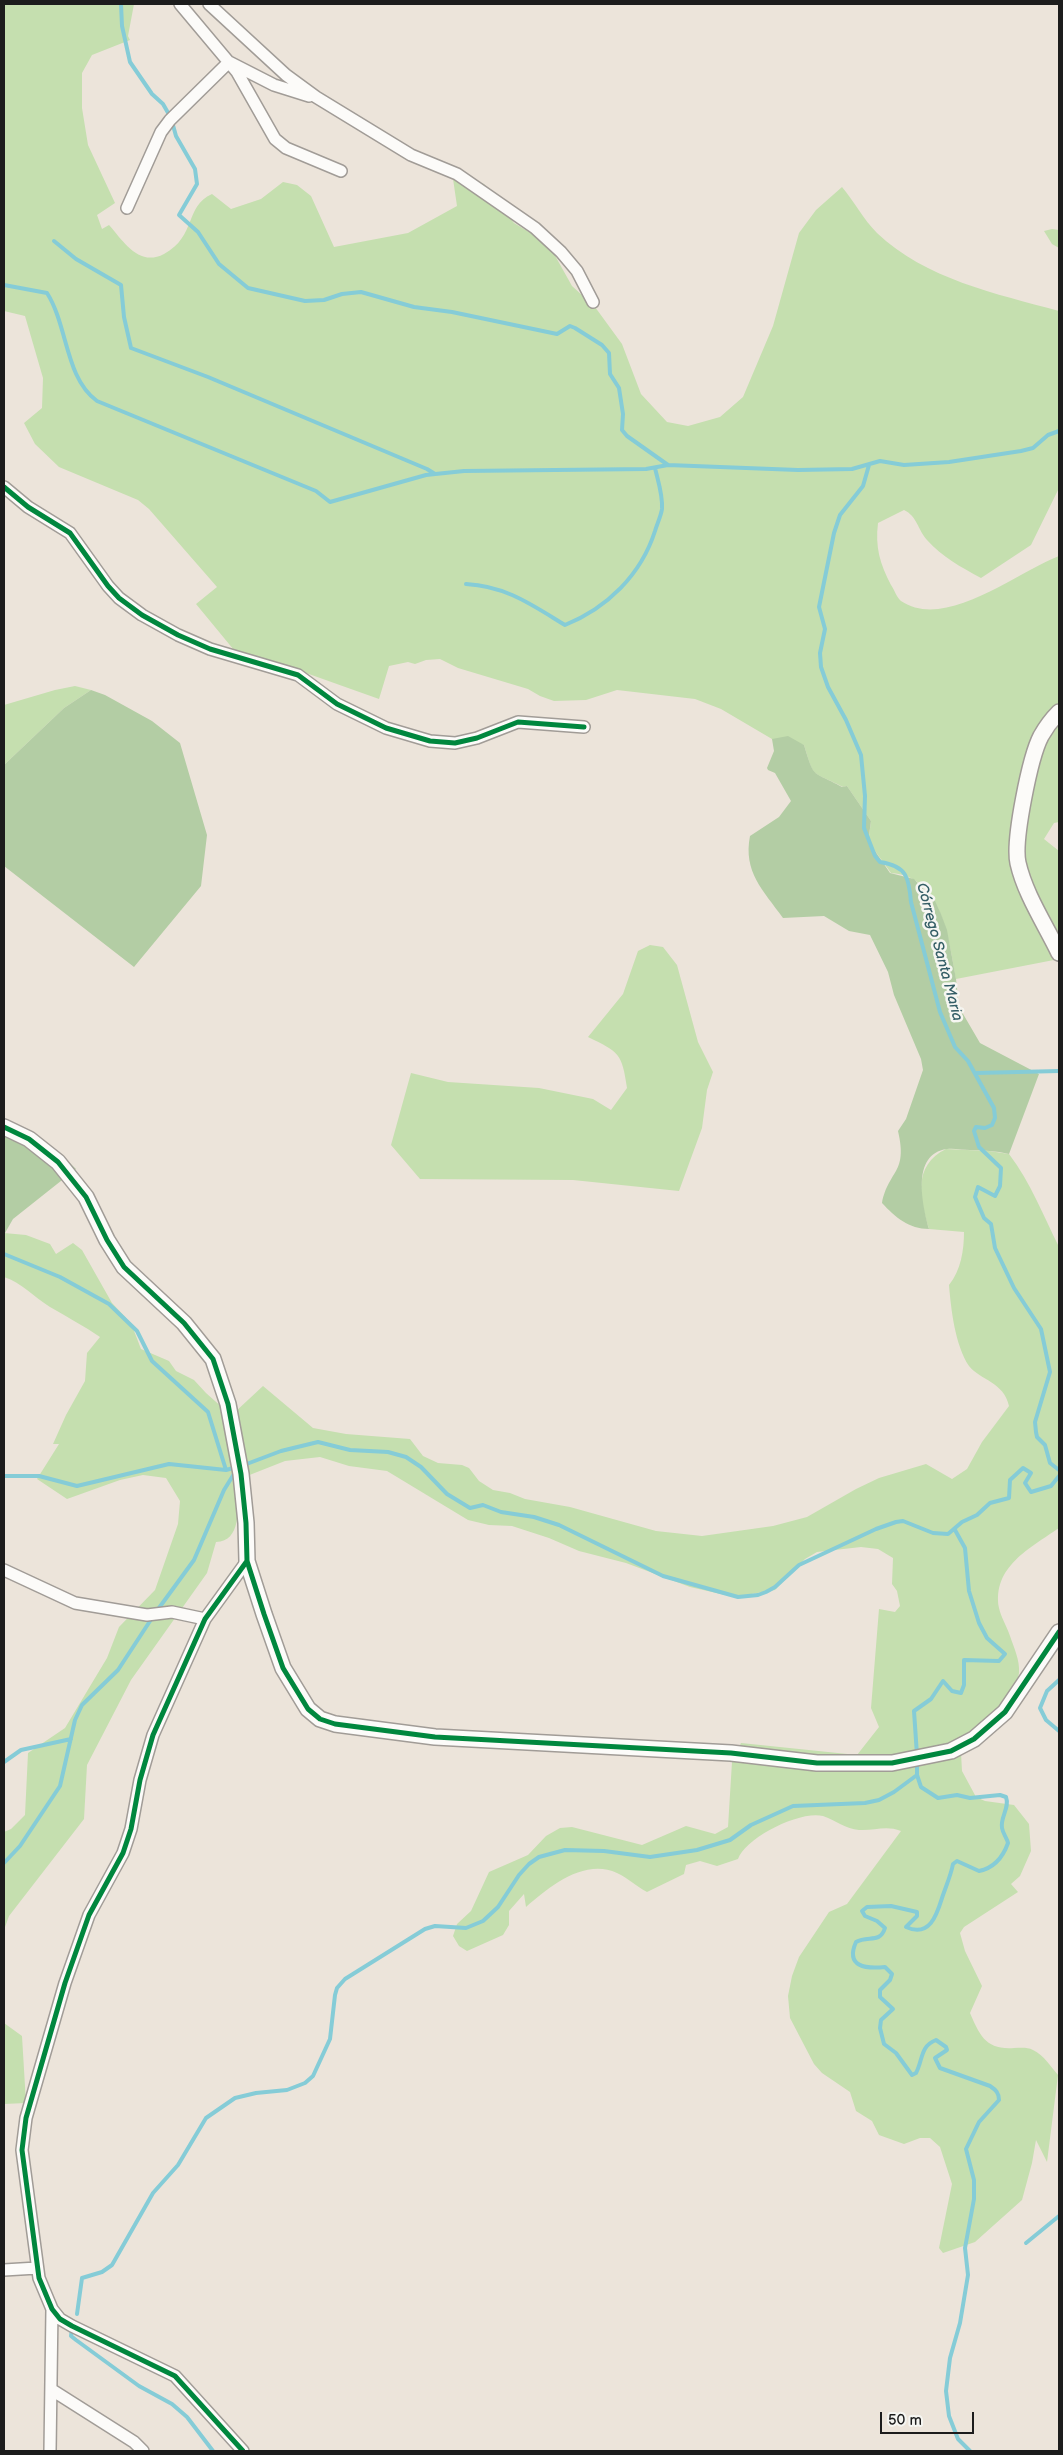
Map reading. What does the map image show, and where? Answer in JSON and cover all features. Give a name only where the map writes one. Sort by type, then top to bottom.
[{"type":"street","points":[[180,4],[237,72],[275,139],[286,148],[341,171]]},
{"type":"street","points":[[209,4],[286,75],[316,97],[411,155],[457,174],[535,228],[572,265],[593,302]]},
{"type":"street","points":[[229,62],[274,85],[316,97]]},
{"type":"street","points":[[127,208],[161,132],[170,120],[229,62]]},
{"type":"street","points":[[4,487],[28,507],[70,533],[108,586],[119,598],[142,615],[178,635],[210,649],[298,676],[337,704],[379,725],[409,735],[444,743],[464,742],[518,722],[584,727]]},
{"type":"street","points":[[1059,712],[1045,730],[1037,747],[1018,833],[1017,847],[1018,864],[1027,888],[1059,953]]},
{"type":"street","points":[[4,1127],[29,1139],[58,1162],[86,1197],[107,1240],[124,1267],[184,1323],[213,1359],[228,1404],[241,1474],[246,1523],[247,1561],[283,1668],[308,1709],[320,1719],[335,1724],[435,1737],[730,1753],[817,1763],[892,1763],[925,1758],[974,1740],[994,1724],[1005,1712],[1059,1632]]},
{"type":"street","points":[[243,2451],[175,2376],[72,2326],[60,2319],[52,2309],[37,2268],[22,2150],[26,2118],[65,1983],[89,1915],[123,1853],[140,1780],[153,1735],[205,1620],[247,1561]]},
{"type":"street","points":[[4,1570],[75,1604],[147,1615],[172,1612],[205,1620]]},
{"type":"street","points":[[4,2270],[37,2268]]},
{"type":"street","points":[[50,2451],[52,2309]]},
{"type":"street","points":[[52,2390],[134,2442],[143,2451]]},
{"type":"green space","points":[[4,4],[134,4],[128,36],[130,40],[92,55],[82,73],[82,108],[88,145],[115,203],[97,215],[102,229],[109,225],[133,251],[147,257],[155,257],[164,254],[174,247],[186,231],[197,206],[212,194],[231,209],[261,199],[283,182],[297,185],[311,196],[334,247],[408,233],[457,206],[452,172],[484,184],[514,223],[544,241],[553,252],[572,286],[595,307],[622,344],[641,394],[667,422],[688,426],[720,417],[743,397],[773,326],[799,233],[816,210],[842,187],[877,233],[896,249],[917,262],[963,283],[1059,311],[1059,488],[1031,545],[981,578],[939,552],[924,536],[915,519],[904,510],[878,523],[877,540],[881,562],[897,596],[901,601],[919,608],[939,609],[960,604],[981,596],[1059,556],[1059,822],[1054,823],[1044,839],[1059,851],[1059,959],[956,979],[946,929],[940,912],[922,885],[908,877],[891,873],[873,848],[869,836],[871,821],[847,786],[843,787],[819,776],[810,764],[804,745],[772,739],[721,709],[695,699],[617,690],[586,700],[554,701],[528,689],[458,668],[440,659],[426,660],[415,664],[408,662],[389,666],[379,699],[306,673],[243,661],[196,604],[217,587],[149,509],[138,500],[59,467],[35,444],[24,423],[42,408],[43,378],[25,316],[4,311]]},
{"type":"green space","points":[[1059,230],[1059,248],[1052,244],[1044,231]]},
{"type":"green space","points":[[75,686],[91,690],[64,708],[4,765],[4,705]]},
{"type":"green space","points":[[91,690],[105,695],[152,721],[180,743],[207,835],[201,886],[134,967],[4,866],[4,765],[64,708]]},
{"type":"green space","points":[[788,736],[804,745],[810,764],[816,773],[842,787],[847,786],[871,821],[869,835],[873,848],[890,873],[914,879],[935,901],[947,930],[959,1007],[980,1043],[1039,1074],[1009,1154],[947,1149],[935,1153],[928,1160],[923,1170],[922,1195],[929,1229],[915,1227],[903,1221],[882,1203],[901,1156],[898,1131],[906,1119],[923,1070],[921,1059],[894,995],[888,972],[870,935],[849,931],[824,916],[783,918],[756,880],[749,860],[750,836],[779,817],[791,801],[775,773],[767,768],[774,751],[772,739]]},
{"type":"green space","points":[[650,945],[663,947],[677,965],[698,1042],[713,1072],[707,1090],[702,1128],[679,1191],[573,1180],[420,1179],[391,1145],[411,1073],[448,1082],[539,1088],[593,1099],[611,1110],[627,1088],[621,1060],[613,1050],[588,1037],[623,994],[638,951]]},
{"type":"green space","points":[[4,1121],[51,1148],[76,1169],[13,1219],[5,1233]]},
{"type":"green space","points":[[946,1149],[1009,1154],[1030,1188],[1059,1247],[1059,1528],[1025,1551],[1007,1570],[1001,1581],[998,1594],[999,1608],[1019,1663],[1017,1682],[985,1726],[961,1753],[962,1771],[976,1797],[985,1801],[1014,1805],[1029,1824],[1031,1851],[1020,1876],[1011,1884],[1018,1892],[964,1927],[960,1933],[965,1951],[982,1986],[970,2013],[981,2035],[990,2044],[997,2047],[1026,2048],[1037,2052],[1058,2075],[1047,2162],[1036,2140],[1022,2200],[975,2242],[943,2253],[939,2248],[952,2184],[940,2147],[930,2138],[920,2138],[904,2144],[879,2135],[872,2121],[856,2111],[850,2092],[822,2073],[814,2064],[790,2018],[788,1996],[792,1976],[799,1957],[829,1912],[847,1904],[901,1831],[885,1828],[859,1830],[823,1816],[801,1817],[774,1827],[762,1835],[743,1851],[738,1859],[717,1866],[700,1861],[686,1865],[684,1874],[647,1892],[617,1873],[605,1869],[592,1869],[580,1872],[556,1883],[526,1907],[524,1894],[509,1911],[509,1925],[503,1935],[467,1951],[459,1946],[453,1936],[457,1924],[471,1911],[489,1872],[528,1855],[546,1836],[560,1828],[572,1827],[642,1845],[686,1826],[715,1834],[728,1827],[732,1762],[741,1743],[857,1755],[879,1727],[871,1708],[879,1609],[895,1612],[900,1606],[897,1591],[892,1584],[893,1558],[878,1549],[861,1547],[817,1552],[805,1559],[775,1590],[734,1597],[690,1587],[626,1563],[579,1551],[549,1538],[512,1526],[489,1525],[468,1520],[387,1471],[349,1466],[320,1457],[285,1461],[247,1476],[241,1491],[234,1530],[224,1540],[216,1542],[207,1573],[131,1680],[87,1765],[84,1819],[9,1916],[4,1930],[4,1832],[11,1829],[25,1815],[28,1753],[65,1728],[107,1658],[119,1627],[155,1590],[178,1524],[180,1501],[166,1478],[143,1475],[120,1480],[67,1499],[37,1479],[59,1444],[53,1444],[66,1415],[85,1381],[87,1353],[100,1337],[50,1307],[17,1283],[4,1277],[4,1233],[26,1235],[50,1244],[56,1254],[73,1243],[82,1250],[112,1303],[131,1323],[141,1349],[169,1361],[176,1371],[194,1380],[224,1409],[234,1413],[263,1386],[313,1428],[346,1434],[410,1439],[423,1456],[438,1463],[462,1465],[469,1468],[479,1481],[493,1490],[510,1493],[525,1499],[570,1507],[656,1531],[702,1536],[773,1526],[807,1517],[879,1478],[926,1464],[952,1479],[967,1469],[982,1442],[1009,1406],[1006,1398],[997,1386],[969,1366],[957,1337],[949,1285],[961,1260],[964,1232],[929,1229],[923,1206],[921,1184],[923,1174],[935,1156]]},
{"type":"green space","points":[[4,2023],[22,2036],[26,2103],[4,2104]]},
{"type":"waterway","points":[[121,4],[122,26],[130,62],[152,94],[163,104],[171,118],[176,136],[195,169],[197,184],[179,215],[198,232],[219,264],[248,288],[305,301],[324,300],[342,294],[361,292],[414,307],[452,312],[557,334],[570,326],[575,328],[602,345],[609,353],[610,374],[619,388],[623,414],[622,430],[627,436],[668,465]]},
{"type":"waterway","points":[[54,241],[76,259],[121,285],[124,317],[131,348],[208,377],[435,474]]},
{"type":"waterway","points":[[4,285],[47,293],[54,306],[79,379],[97,401],[316,491],[330,502],[426,475],[464,471],[646,469],[668,465],[798,470],[852,469],[880,461],[904,465],[949,462],[1033,448],[1048,435],[1059,431]]},
{"type":"waterway","name":"Córrego Santa Maria","points":[[869,465],[863,486],[840,515],[834,533],[819,607],[825,629],[820,653],[821,667],[828,687],[846,720],[861,755],[865,796],[864,828],[875,856],[880,862],[896,867],[905,874],[940,1012],[955,1047],[968,1061],[994,1108],[995,1118],[992,1125],[985,1128],[976,1127],[974,1131],[979,1147],[1001,1168],[1000,1186],[995,1196],[978,1187],[975,1197],[984,1218],[991,1224],[995,1248],[1014,1288],[1041,1329],[1050,1372],[1035,1422],[1036,1432],[1037,1437],[1045,1445],[1050,1463],[1059,1470]]},
{"type":"waterway","points":[[466,584],[494,588],[530,604],[565,625],[595,609],[631,576],[649,547],[662,509],[661,493],[655,468]]},
{"type":"waterway","points":[[976,1073],[1059,1071]]},
{"type":"waterway","points":[[4,1254],[60,1277],[109,1304],[137,1331],[152,1361],[208,1412],[226,1470]]},
{"type":"waterway","points":[[244,1465],[281,1451],[318,1442],[350,1450],[388,1452],[406,1457],[421,1467],[447,1494],[470,1508],[483,1505],[501,1512],[534,1517],[559,1525],[663,1576],[738,1597],[758,1595],[766,1592],[775,1587],[799,1565],[876,1529],[896,1522],[903,1521],[933,1533],[948,1534],[962,1522],[977,1515],[990,1503],[1009,1498],[1010,1480],[1023,1468],[1031,1473],[1025,1483],[1031,1492],[1051,1486],[1059,1476]]},
{"type":"waterway","points":[[4,1476],[39,1476],[77,1486],[169,1464],[226,1470],[237,1467]]},
{"type":"waterway","points":[[156,1612],[194,1560],[224,1490],[237,1469]]},
{"type":"waterway","name":"Córrego Santa Maria","points":[[917,1755],[914,1711],[931,1699],[943,1681],[952,1691],[961,1693],[964,1685],[964,1660],[999,1661],[1005,1654],[987,1638],[979,1623],[969,1591],[965,1548],[955,1530]]},
{"type":"waterway","points":[[4,1863],[20,1846],[60,1786],[75,1720],[82,1705],[118,1670],[152,1618]]},
{"type":"waterway","points":[[1059,1680],[1047,1691],[1040,1708],[1046,1720],[1059,1731]]},
{"type":"waterway","points":[[4,1762],[21,1750],[71,1739]]},
{"type":"waterway","name":"Córrego Santa Maria","points":[[917,1762],[917,1775],[921,1787],[938,1798],[957,1795],[970,1798],[1000,1795],[1006,1797],[1007,1801],[1002,1824],[1008,1843],[1003,1853],[993,1865],[979,1871],[957,1861],[953,1864],[938,1911],[927,1927],[914,1930],[906,1927],[917,1916],[917,1912],[891,1906],[867,1907],[862,1911],[865,1916],[877,1921],[885,1928],[883,1933],[877,1938],[856,1942],[853,1950],[853,1957],[859,1965],[865,1967],[885,1967],[892,1974],[890,1980],[880,1990],[880,1997],[893,2009],[881,2020],[880,2028],[884,2044],[896,2053],[912,2075],[916,2073],[924,2050],[936,2040],[946,2047],[947,2050],[935,2058],[940,2068],[990,2086],[998,2095],[999,2100],[979,2122],[966,2149],[974,2180],[974,2199],[965,2248],[968,2275],[960,2323],[950,2358],[946,2391],[949,2416],[958,2439],[970,2451]]},
{"type":"waterway","points":[[77,2314],[82,2278],[102,2272],[112,2265],[153,2193],[178,2165],[206,2118],[235,2098],[256,2093],[287,2090],[305,2083],[313,2076],[330,2039],[337,1988],[345,1979],[425,1929],[435,1926],[466,1928],[483,1921],[498,1907],[519,1875],[539,1857],[565,1850],[604,1851],[650,1857],[697,1850],[730,1840],[751,1825],[793,1806],[865,1803],[879,1800],[894,1792],[917,1775]]},
{"type":"waterway","points":[[1026,2243],[1059,2216]]},
{"type":"waterway","points":[[72,2329],[71,2336],[76,2340],[139,2386],[172,2404],[187,2417],[213,2451]]},
{"type":"cycle path","points":[[4,487],[28,507],[70,533],[108,586],[119,598],[142,615],[178,635],[210,649],[298,675],[337,704],[386,728],[430,741],[455,743],[477,738],[518,722],[584,727]]},
{"type":"cycle path","points":[[4,1127],[29,1139],[58,1162],[86,1197],[107,1240],[124,1267],[184,1323],[213,1359],[228,1404],[241,1474],[246,1523],[247,1561],[283,1668],[308,1709],[320,1719],[335,1724],[435,1737],[731,1753],[817,1763],[892,1763],[951,1751],[974,1739],[1005,1712],[1059,1632]]},
{"type":"cycle path","points":[[243,2451],[175,2376],[72,2326],[60,2319],[52,2309],[39,2278],[22,2150],[26,2118],[65,1983],[89,1915],[123,1853],[131,1829],[140,1780],[153,1735],[205,1619],[247,1561]]}]
